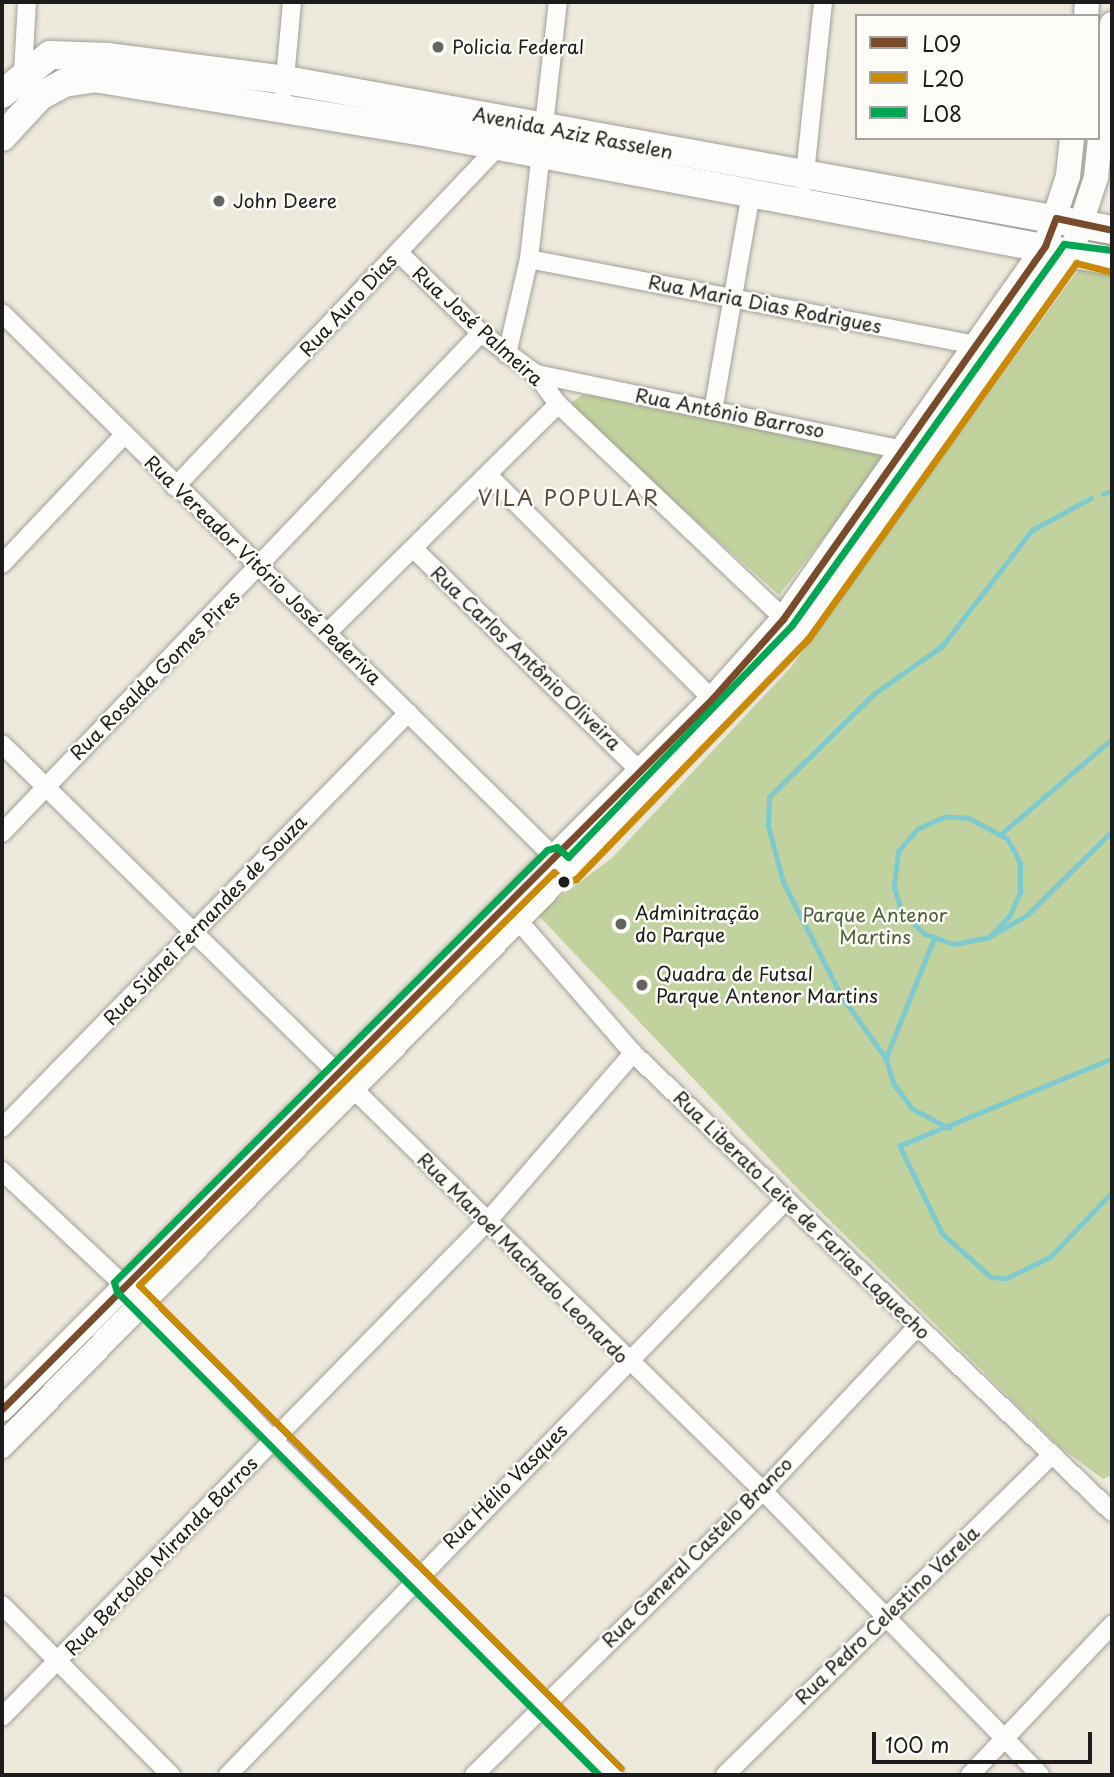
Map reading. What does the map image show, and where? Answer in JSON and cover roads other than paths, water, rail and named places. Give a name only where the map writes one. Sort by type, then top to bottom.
[{"type":"main road","name":"Avenida Aziz Rasselen","points":[[28,67],[69,52],[286,80],[538,136],[804,190],[1112,261]]},
{"type":"main road","points":[[2,94],[28,67]]},
{"type":"main road","name":"Avenida Aziz Rasselen","points":[[2,137],[40,96],[64,83],[94,78],[281,107],[498,147],[538,136],[751,194],[804,190],[1056,218],[1112,230]]},
{"type":"street","points":[[27,2],[28,67]]},
{"type":"street","points":[[281,107],[286,80],[292,2]]},
{"type":"street","points":[[508,354],[529,259],[538,136],[558,2]]},
{"type":"street","points":[[804,190],[823,2]]},
{"type":"street","points":[[1100,139],[1112,24]]},
{"type":"street","name":"Rua Auro Dias","points":[[175,487],[498,147],[538,136]]},
{"type":"street","points":[[2,1409],[124,1285],[345,1081],[561,865],[792,625],[914,452],[999,353],[1058,248],[1056,218],[1072,140]]},
{"type":"street","points":[[914,452],[976,343],[1058,248],[1084,223],[1096,177],[1100,140]]},
{"type":"street","points":[[713,411],[736,300],[751,194]]},
{"type":"street","name":"Rua José Palmeira","points":[[398,252],[481,333],[536,374],[558,404],[792,625]]},
{"type":"street","name":"Rua Maria Dias Rodrigues","points":[[529,259],[976,343],[999,353]]},
{"type":"street","name":"Rua Vereador Vitório José Pederiva","points":[[2,313],[259,569],[330,630],[408,713],[561,865]]},
{"type":"street","name":"Rua Rosalda Gomes Pires","points":[[2,833],[259,569],[481,333]]},
{"type":"street","name":"Rua Antônio Barroso","points":[[536,374],[914,452]]},
{"type":"street","points":[[330,630],[558,404]]},
{"type":"street","points":[[2,564],[125,433]]},
{"type":"street","points":[[488,475],[712,699]]},
{"type":"street","name":"Rua Carlos Antônio Oliveira","points":[[414,549],[637,768]]},
{"type":"street","points":[[561,865],[637,768],[792,625]]},
{"type":"street","name":"Rua Sidnei Fernandes de Souza","points":[[2,1128],[408,713]]},
{"type":"street","name":"Rua Manoel Machado Leonardo","points":[[2,744],[486,1223],[762,1491],[881,1616],[1040,1775]]},
{"type":"street","name":"Rua Liberato Leite de Farias Laguecho","points":[[512,914],[633,1054],[1051,1457],[1112,1512]]},
{"type":"street","name":"Rua Bertoldo Miranda Barros","points":[[2,1717],[486,1223],[633,1054]]},
{"type":"street","points":[[2,1446],[144,1303],[345,1081]]},
{"type":"street","points":[[2,1171],[144,1303],[274,1441],[614,1775]]},
{"type":"street","name":"Rua Hélio Vasques","points":[[228,1775],[413,1580],[786,1200]]},
{"type":"street","name":"Rua General Castelo Branco","points":[[474,1775],[541,1705],[762,1491],[918,1326]]},
{"type":"street","name":"Rua Pedro Celestino Varela","points":[[726,1775],[881,1616],[1051,1457]]},
{"type":"street","points":[[2,1605],[171,1775]]},
{"type":"street","points":[[970,1775],[1112,1625]]},
{"type":"waterway","points":[[1103,494],[1112,491]]},
{"type":"waterway","points":[[886,1059],[841,996],[783,882],[768,826],[769,797],[875,693],[942,646],[1032,530],[1091,498]]},
{"type":"waterway","points":[[1001,834],[1112,739]]},
{"type":"waterway","points":[[989,937],[1010,915],[1020,893],[1020,863],[1007,839],[968,818],[945,817],[918,829],[899,851],[894,886],[902,912],[925,934],[954,944],[989,937],[1027,915],[1112,831]]},
{"type":"waterway","points":[[935,937],[886,1059],[894,1084],[913,1109],[949,1128]]},
{"type":"waterway","points":[[1112,1059],[900,1146],[942,1233],[991,1277],[1007,1278],[1050,1257],[1112,1192]]},
{"type":"place","name":"Policia Federal","points":[[438,47]]},
{"type":"place","name":"John Deere","points":[[219,201]]},
{"type":"place","name":"Adminitração do Parque","points":[[621,924]]},
{"type":"place","name":"Quadra de Futsal Parque Antenor Martins","points":[[642,985]]},
{"type":"district","name":"VILA POPULAR","points":[[569,497]]},
{"type":"park label","name":"Parque Antenor Martins","points":[[875,926]]}]
